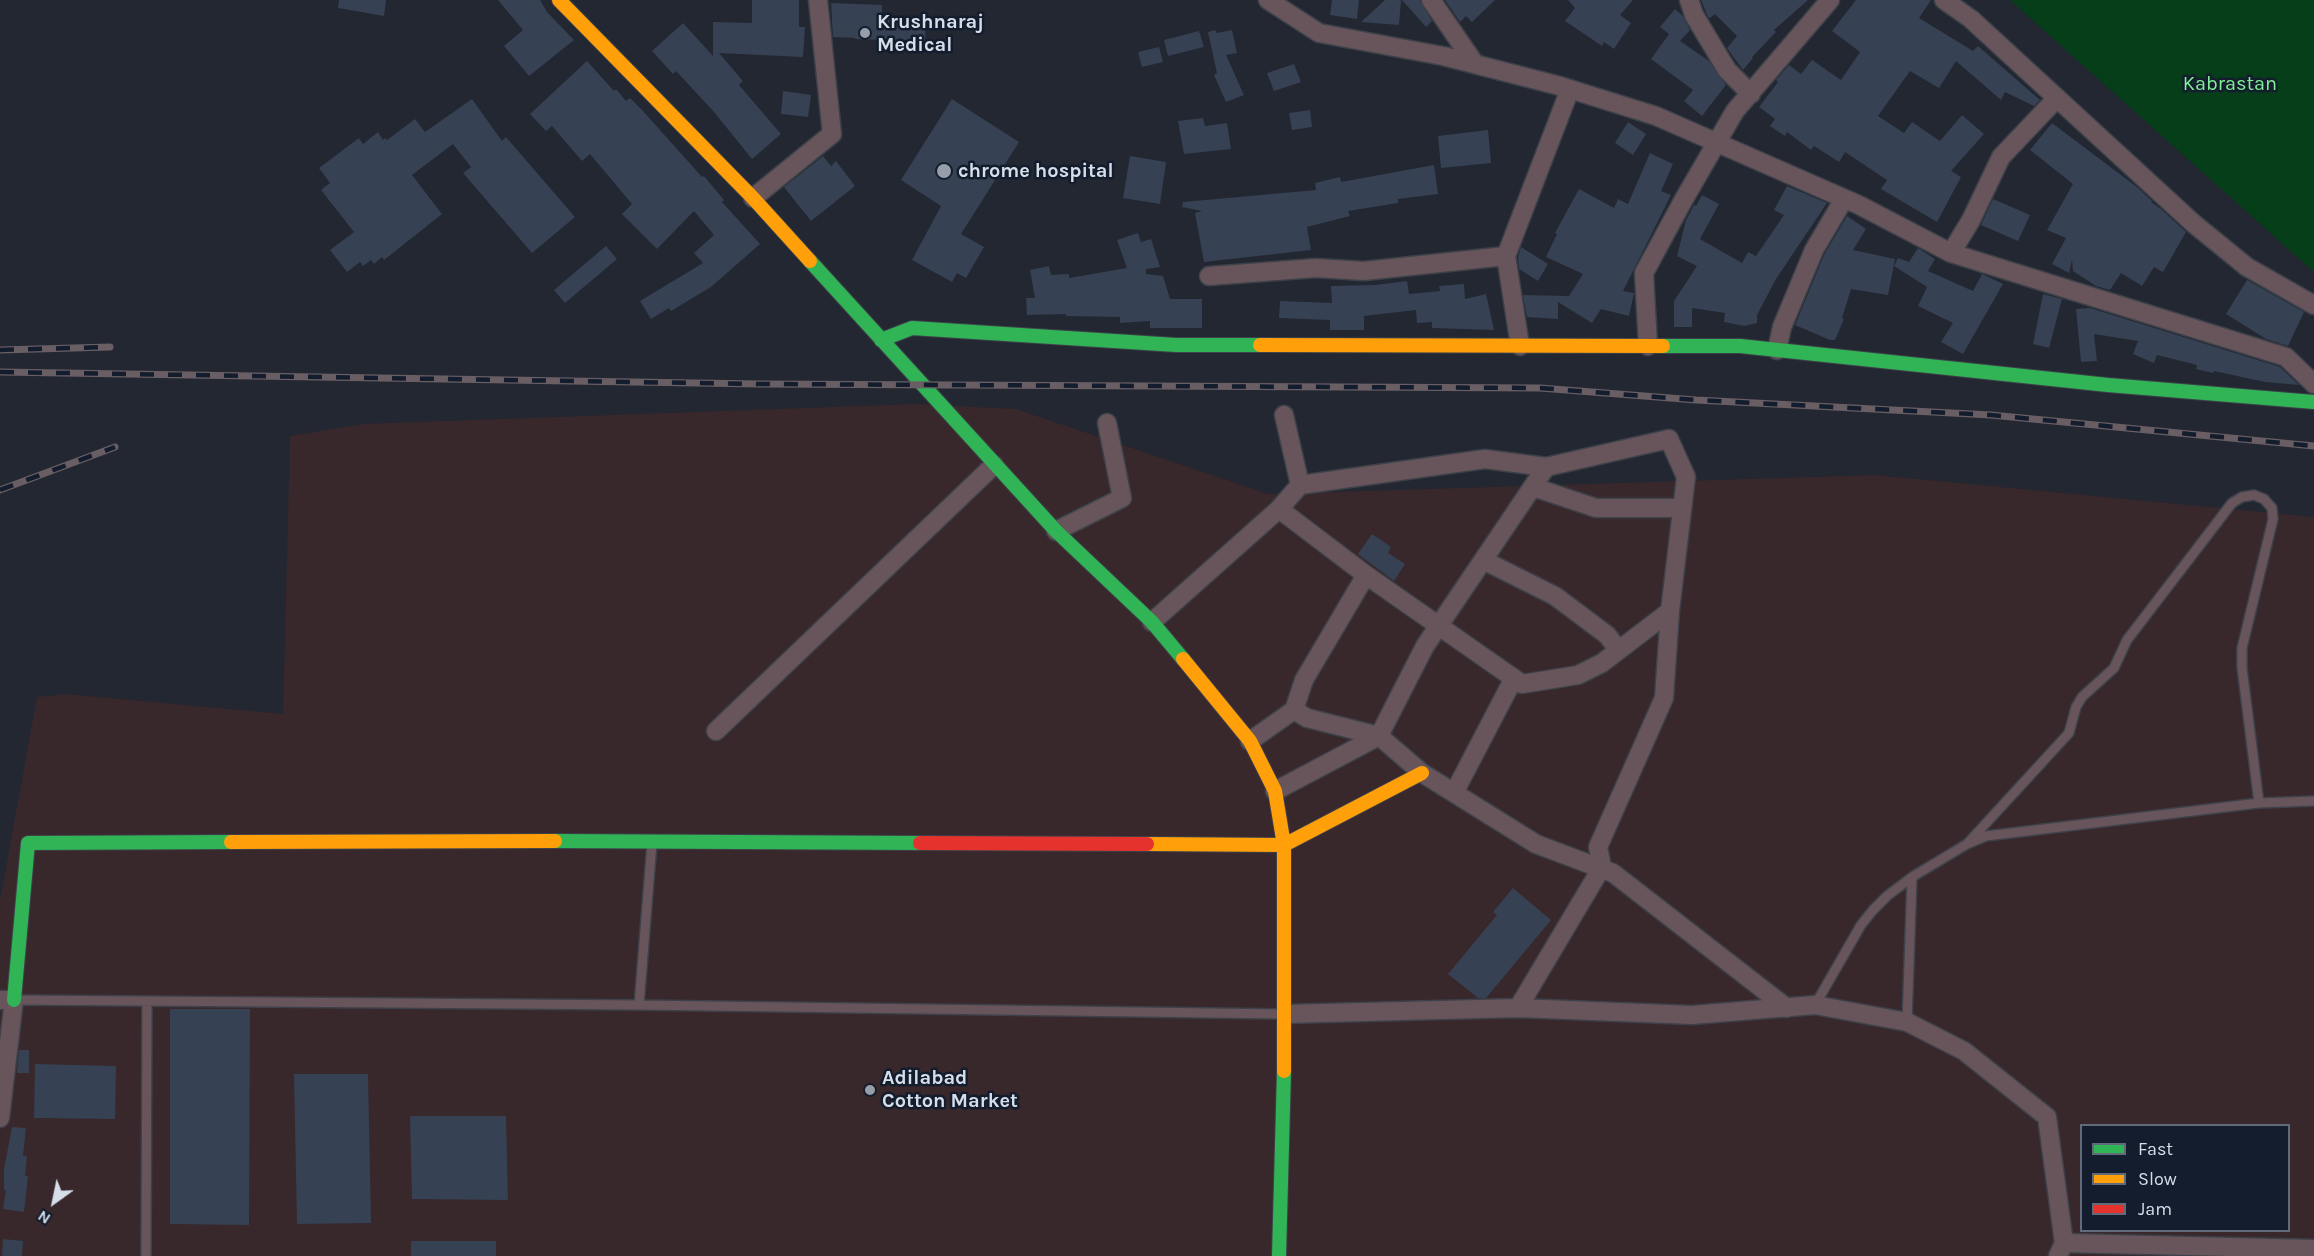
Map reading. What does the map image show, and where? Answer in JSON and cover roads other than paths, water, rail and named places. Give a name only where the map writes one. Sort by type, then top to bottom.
[{"type":"street","points":[[559,0],[753,198],[1056,531],[1152,622],[1250,741],[1275,791],[1284,845],[1285,1014],[1279,1256]]},
{"type":"street","points":[[753,198],[832,134],[818,0]]},
{"type":"street","points":[[1268,0],[1319,33],[1443,56],[1570,89],[1656,116],[1844,199],[1951,253],[2286,357],[2314,384]]},
{"type":"street","points":[[1431,0],[1475,64]]},
{"type":"street","points":[[1689,0],[1694,15],[1727,70],[1750,94]]},
{"type":"street","points":[[1648,346],[1644,273],[1684,198],[1735,111],[1830,0]]},
{"type":"street","points":[[1944,0],[1971,19],[2193,223],[2247,267],[2314,305]]},
{"type":"street","points":[[1520,346],[1506,256],[1570,89]]},
{"type":"street","points":[[1951,253],[1971,220],[2001,158],[2057,98]]},
{"type":"street","points":[[1777,350],[1782,327],[1814,250],[1844,199]]},
{"type":"street","points":[[1209,276],[1316,268],[1364,271],[1506,256]]},
{"type":"street","points":[[881,340],[912,328],[1176,345],[1740,346],[2108,385],[2314,402]]},
{"type":"street","points":[[1284,415],[1300,485]]},
{"type":"street","points":[[1056,531],[1122,498],[1107,423]]},
{"type":"street","points":[[1152,622],[1279,509],[1300,485],[1485,459],[1546,467],[1669,439],[1686,477],[1670,611],[1664,698],[1598,847],[1602,867],[1518,1008]]},
{"type":"street","points":[[717,731],[994,465]]},
{"type":"street","points":[[1275,791],[1378,736],[1425,646],[1546,467]]},
{"type":"street","points":[[1533,487],[1596,508],[1682,508]]},
{"type":"street","points":[[1279,509],[1438,627],[1522,684],[1578,675],[1602,663],[1670,611]]},
{"type":"street","points":[[1484,560],[1555,596],[1607,635],[1618,650]]},
{"type":"street","points":[[1250,741],[1294,710],[1304,680],[1366,575]]},
{"type":"street","points":[[1454,793],[1514,678]]},
{"type":"street","points":[[1294,710],[1307,718],[1378,736],[1422,773],[1536,844],[1602,867],[1612,873],[1786,1008]]},
{"type":"street","points":[[0,1118],[7,1000],[28,843],[652,841],[1284,845],[1422,773]]},
{"type":"street","points":[[1285,1014],[1518,1008],[1692,1015],[1815,1005],[1907,1022],[1964,1051],[2047,1117],[2061,1250],[2314,1249]]},
{"type":"lane","points":[[1967,844],[2065,738],[2082,697],[2114,668],[2127,640],[2232,503],[2242,497],[2254,495],[2264,499],[2272,508],[2273,519],[2242,648],[2242,668],[2259,803]]},
{"type":"lane","points":[[1815,1005],[1861,925],[1887,896],[1912,877],[1967,844],[1986,836],[2259,803],[2314,801]]},
{"type":"lane","points":[[639,1005],[652,841]]},
{"type":"lane","points":[[1907,1022],[1912,877]]},
{"type":"lane","points":[[7,1000],[639,1005],[1285,1014]]},
{"type":"lane","points":[[146,1256],[147,1001]]},
{"type":"railway","points":[[0,350],[110,347]]},
{"type":"railway","points":[[0,372],[760,384],[1540,388],[1696,400],[1991,415],[2314,446]]},
{"type":"railway","points":[[0,490],[115,447]]},
{"type":"place","name":"Krushnaraj Medical","points":[[865,33]]},
{"type":"place","name":"chrome hospital","points":[[944,171]]},
{"type":"place","name":"Adilabad Cotton Market","points":[[870,1090]]},
{"type":"park label","name":"Kabrastan","points":[[2230,84]]}]
